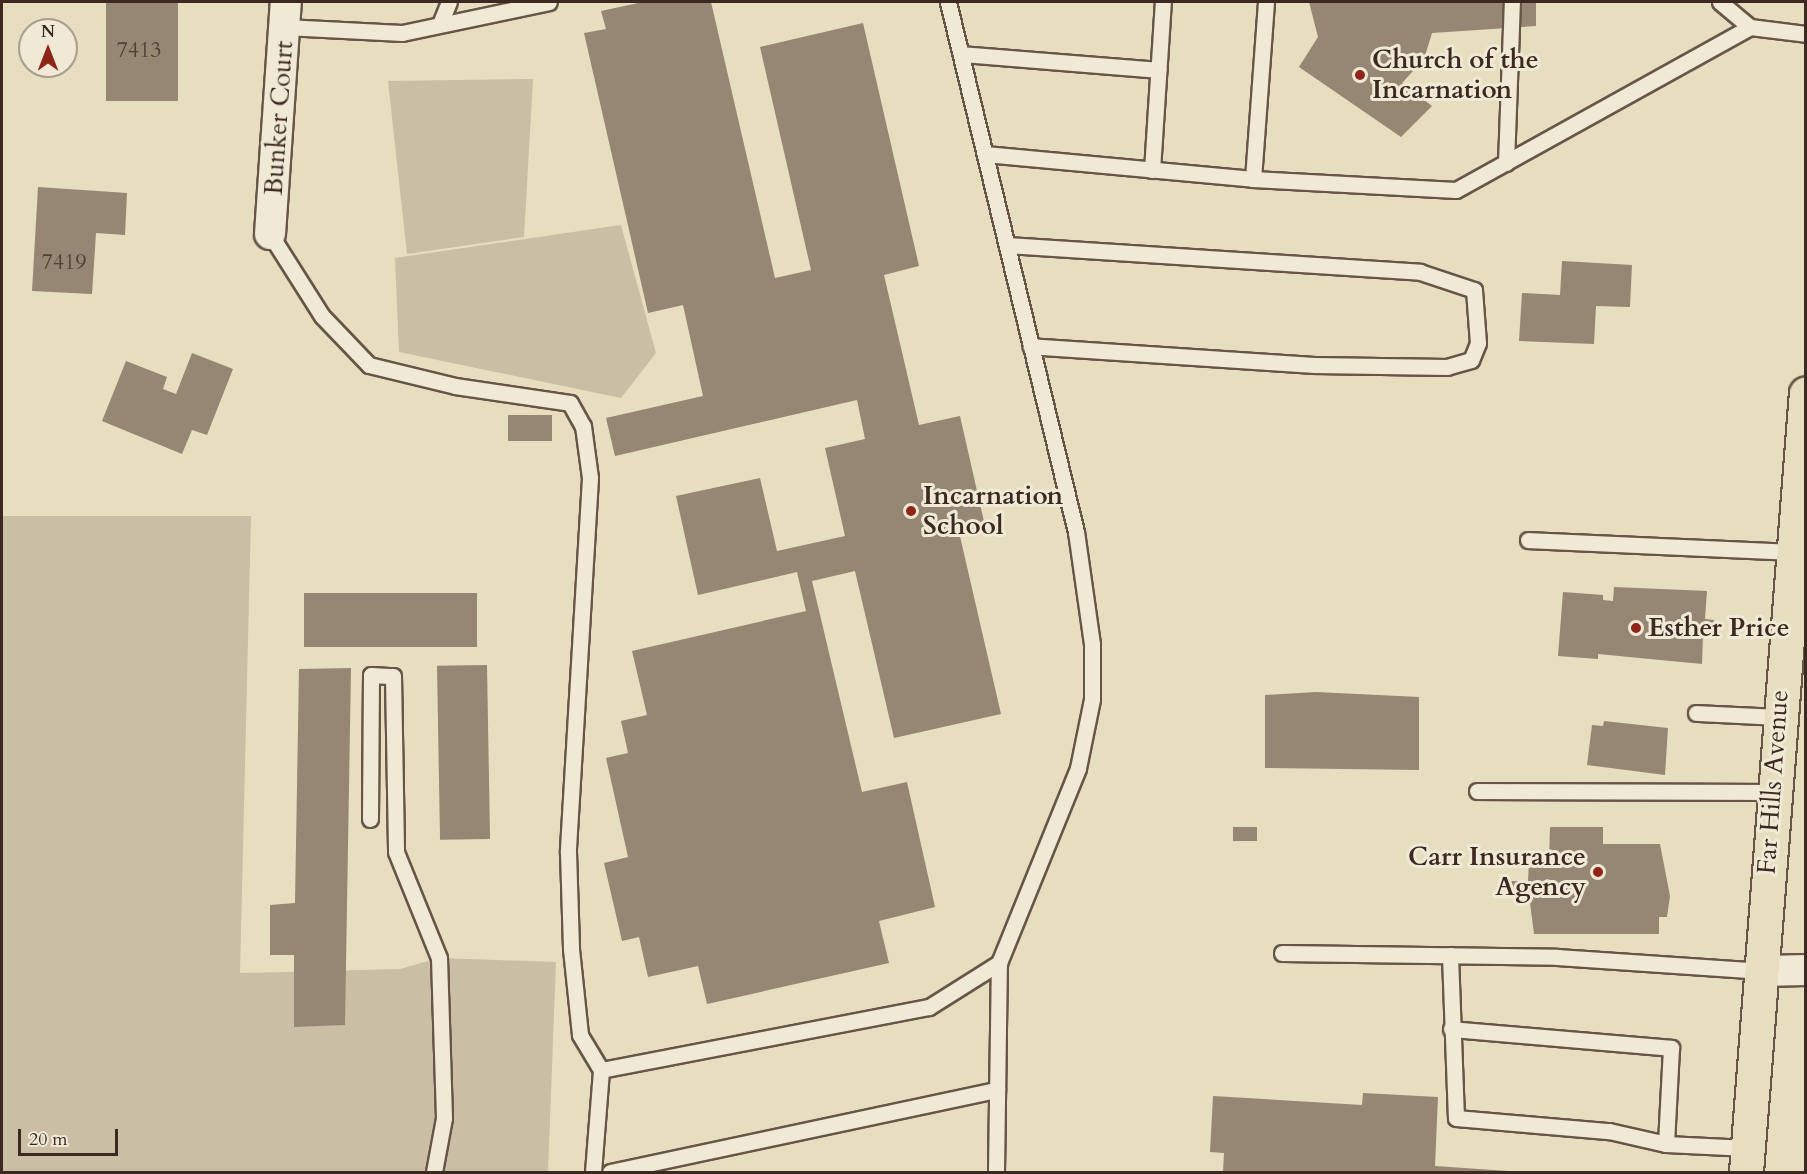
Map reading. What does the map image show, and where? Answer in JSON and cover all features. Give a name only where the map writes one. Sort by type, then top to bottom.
[{"type":"main road","name":"Far Hills Avenue","points":[[1747,1160],[1777,717],[1795,628],[1792,552],[1802,491],[1805,405]]},
{"type":"street","name":"Bunker Court","points":[[270,234],[286,14]]},
{"type":"street","points":[[1760,970],[1806,969]]},
{"type":"lane","points":[[440,24],[449,2]]},
{"type":"lane","points":[[286,14],[402,33],[549,2]]},
{"type":"lane","points":[[948,2],[1076,532],[1092,644],[1092,699],[1078,768],[999,963],[996,1173]]},
{"type":"lane","points":[[1152,170],[1163,2]]},
{"type":"lane","points":[[1253,179],[1266,2]]},
{"type":"lane","points":[[1506,163],[1512,2]]},
{"type":"lane","points":[[1720,2],[1750,27],[1806,34]]},
{"type":"lane","points":[[985,154],[1253,179],[1456,190],[1750,27]]},
{"type":"lane","points":[[961,54],[1158,70]]},
{"type":"lane","points":[[270,234],[322,316],[369,365],[455,386],[570,403],[583,426],[590,478],[568,852],[571,949],[580,1035],[601,1070],[593,1173]]},
{"type":"lane","points":[[1007,245],[1420,272],[1474,290],[1478,343],[1472,360],[1447,367],[1314,365],[1031,345]]},
{"type":"lane","points":[[1528,540],[1792,552]]},
{"type":"lane","points":[[370,819],[371,675],[393,676],[396,852],[439,958],[444,1118],[434,1173]]},
{"type":"lane","points":[[1696,713],[1777,717]]},
{"type":"lane","points":[[1477,791],[1772,792]]},
{"type":"lane","points":[[1282,953],[1450,955],[1760,970]]},
{"type":"lane","points":[[1450,955],[1456,1118],[1610,1131],[1747,1160]]},
{"type":"lane","points":[[601,1070],[929,1006],[999,963]]},
{"type":"lane","points":[[1451,1029],[1671,1048],[1666,1144]]},
{"type":"lane","points":[[610,1173],[997,1090]]},
{"type":"shaded area","points":[[533,79],[524,237],[407,254],[388,81]]},
{"type":"shaded area","points":[[621,225],[656,353],[621,398],[399,352],[395,258]]},
{"type":"shaded area","points":[[2,516],[251,516],[240,973],[400,969],[439,958],[556,962],[548,1172],[2,1172]]},
{"type":"building","points":[[106,2],[178,2],[178,101],[106,101]]},
{"type":"building","name":"Incarnation School","points":[[643,2],[711,2],[775,278],[811,270],[760,47],[863,23],[919,266],[884,275],[919,425],[960,416],[985,526],[959,532],[1001,714],[894,738],[855,571],[812,581],[862,792],[907,782],[935,907],[879,921],[889,963],[707,1004],[698,966],[648,977],[639,937],[622,941],[604,863],[628,857],[606,758],[628,753],[621,721],[647,715],[632,651],[806,611],[797,572],[698,595],[676,496],[760,478],[777,551],[845,536],[825,448],[865,439],[857,400],[615,456],[606,418],[703,396],[683,305],[648,313],[584,33],[606,29],[601,11]]},
{"type":"building","name":"Church of the Incarnation","points":[[1309,2],[1536,2],[1536,26],[1432,33],[1424,59],[1402,83],[1432,106],[1401,137],[1299,67],[1318,37]]},
{"type":"building","points":[[38,187],[127,193],[125,235],[96,233],[92,294],[32,291]]},
{"type":"building","points":[[1562,261],[1632,265],[1630,307],[1596,306],[1594,344],[1519,341],[1522,293],[1560,295]]},
{"type":"building","points":[[192,353],[233,369],[207,435],[192,430],[182,454],[102,421],[126,361],[167,377],[163,389],[176,394]]},
{"type":"building","points":[[508,415],[552,415],[552,441],[508,441]]},
{"type":"building","name":"Esther Price","points":[[1614,587],[1707,591],[1705,619],[1714,620],[1712,636],[1703,636],[1702,664],[1598,654],[1598,659],[1558,656],[1563,592],[1603,595],[1603,600],[1613,601]]},
{"type":"building","points":[[304,593],[477,593],[477,647],[304,647]]},
{"type":"building","points":[[487,665],[490,839],[440,840],[437,666]]},
{"type":"building","points":[[351,668],[345,1025],[294,1027],[294,955],[270,955],[270,905],[295,903],[299,669]]},
{"type":"building","points":[[1316,692],[1419,697],[1419,770],[1265,768],[1265,695]]},
{"type":"building","points":[[1604,721],[1668,728],[1665,775],[1587,765],[1592,725],[1603,726]]},
{"type":"building","points":[[1233,827],[1257,827],[1257,841],[1233,841]]},
{"type":"building","name":"Carr Insurance Agency","points":[[1550,827],[1603,827],[1603,844],[1660,844],[1670,896],[1667,917],[1659,917],[1659,934],[1534,934],[1529,895],[1510,895],[1510,881],[1528,881],[1529,861],[1549,861]]},
{"type":"building","points":[[1363,1093],[1438,1097],[1435,1166],[1523,1172],[1223,1172],[1224,1153],[1210,1152],[1213,1096],[1362,1105]]},
{"type":"place","name":"Church of the Incarnation","points":[[1360,75]]},
{"type":"place","name":"Incarnation School","points":[[911,511]]},
{"type":"place","name":"Esther Price","points":[[1636,628]]},
{"type":"place","name":"Carr Insurance Agency","points":[[1598,872]]}]
